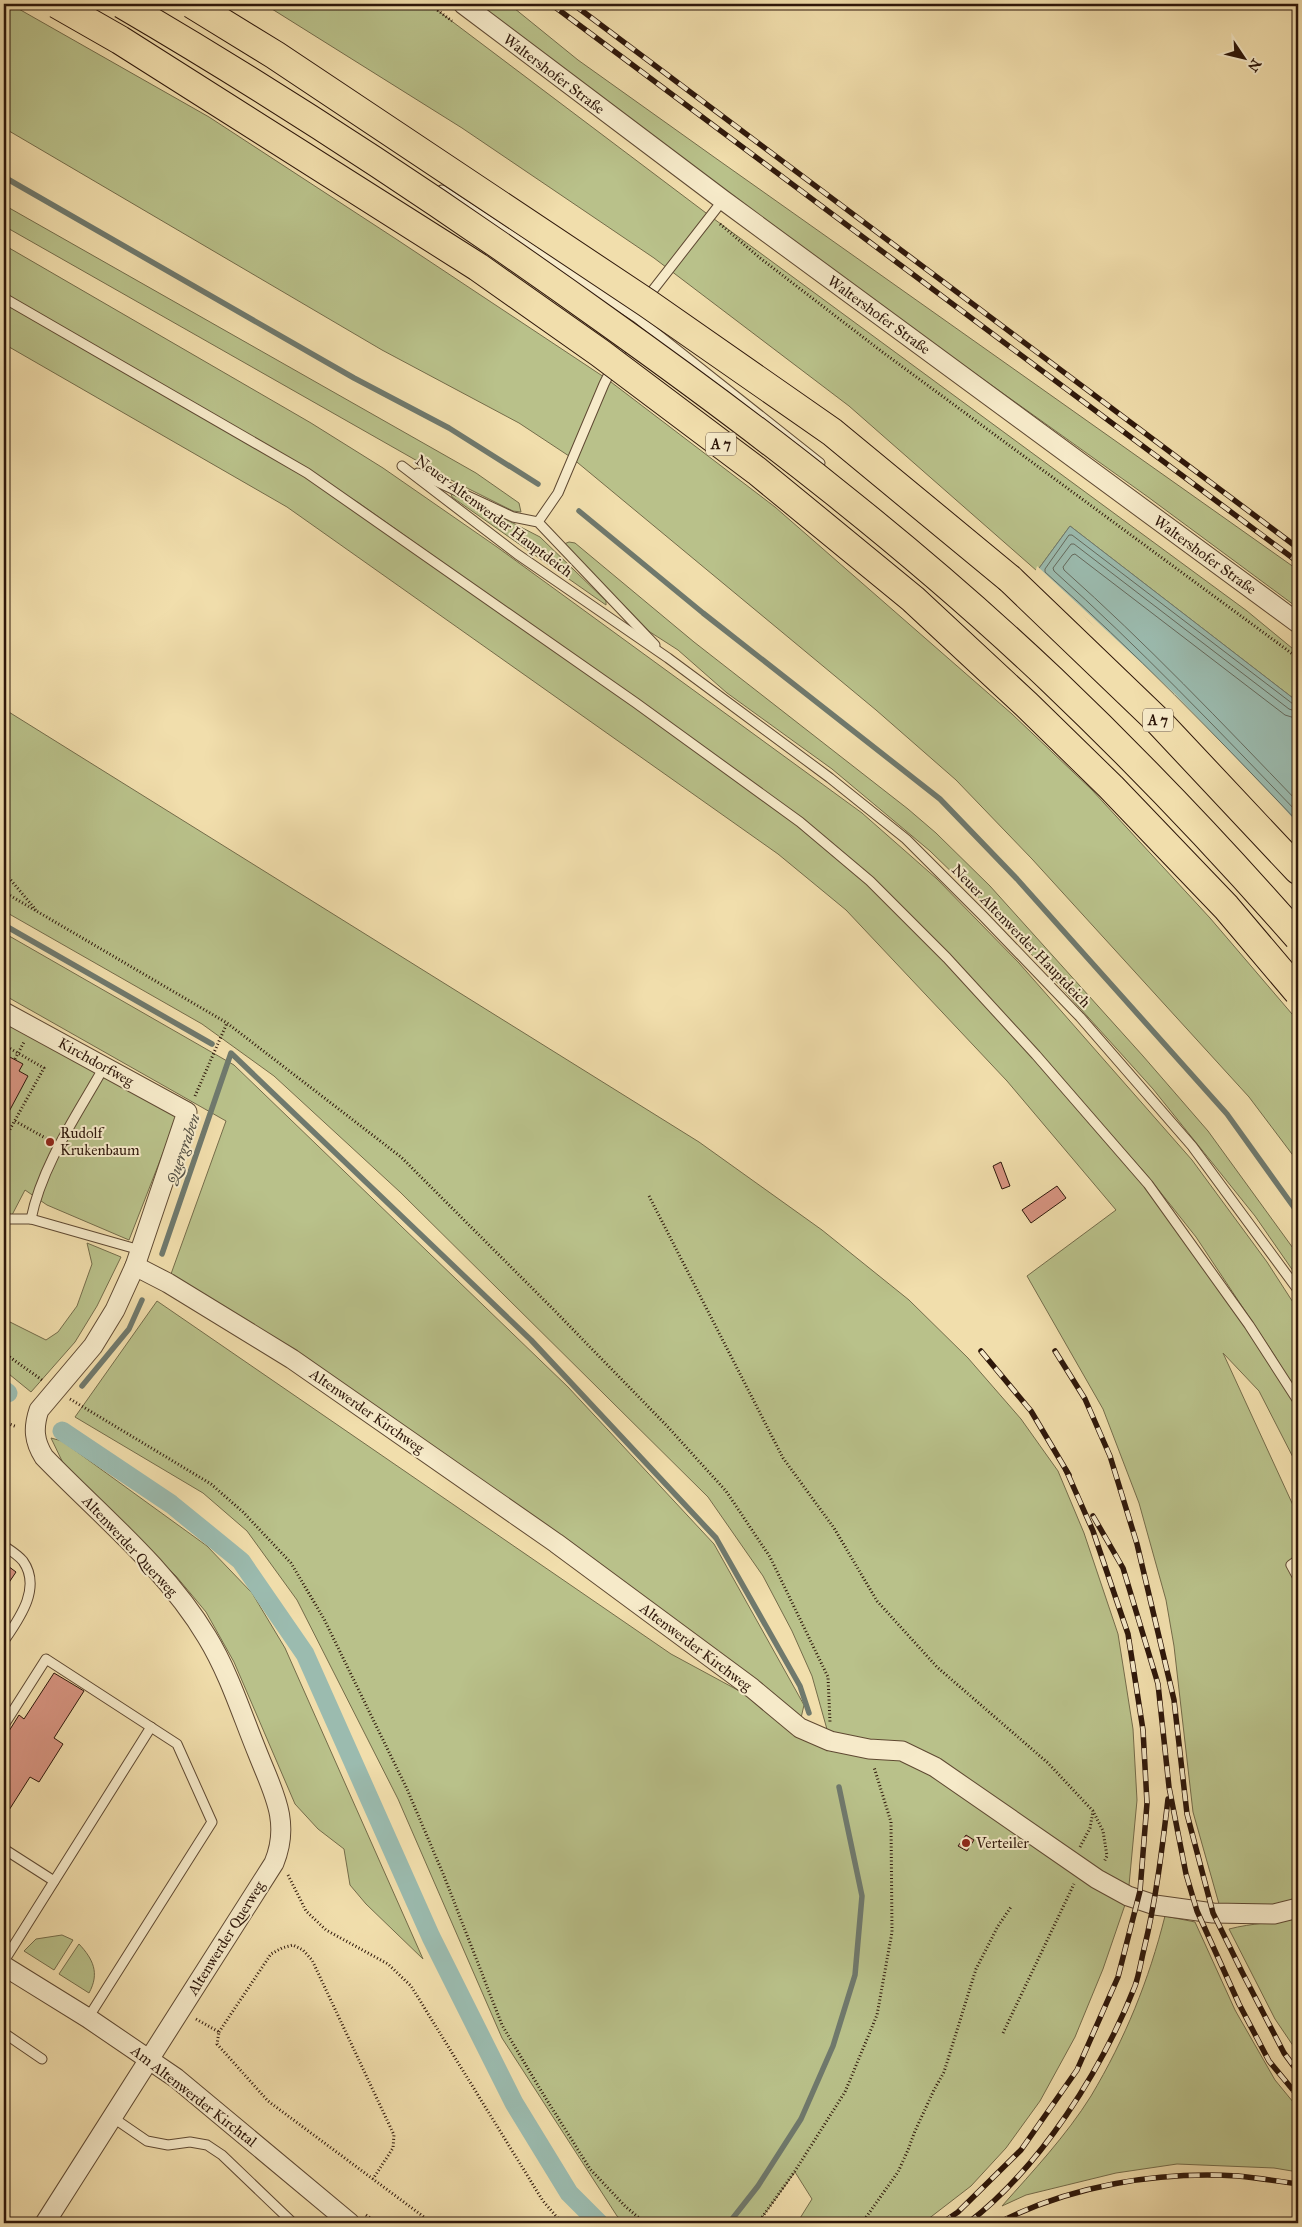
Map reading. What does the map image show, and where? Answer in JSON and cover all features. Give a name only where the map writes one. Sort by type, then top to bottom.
[{"type":"highway","name":"A 7","points":[[57,4],[120,40],[478,268],[600,353],[757,471],[913,599],[1027,705],[1111,787],[1226,907],[1298,992]]},
{"type":"highway","name":"A 7","points":[[122,4],[346,141],[470,223],[695,384],[822,482],[937,577],[1051,679],[1162,790],[1250,882],[1298,937]]},
{"type":"highway","name":"A 7","points":[[192,4],[275,55],[515,215],[832,432],[1037,603],[1154,716],[1298,870]]},
{"type":"street","name":"Waltershofer Straße","points":[[463,4],[722,200],[1298,623]]},
{"type":"street","name":"Kirchdorfweg","points":[[4,1012],[187,1112]]},
{"type":"street","name":"Altenwerder Querweg","points":[[45,2223],[274,1862],[281,1842],[279,1810],[226,1675],[207,1637],[194,1616],[155,1569],[56,1469],[39,1449],[35,1437],[36,1417],[44,1402],[81,1361],[106,1327],[125,1291],[187,1112]]},
{"type":"street","name":"Altenwerder Kirchweg","points":[[137,1258],[168,1283],[292,1359],[556,1543],[752,1688],[800,1728],[830,1740],[869,1749],[902,1751],[935,1767],[1097,1879],[1128,1896],[1155,1905],[1197,1911],[1274,1914],[1298,1908]]},
{"type":"street","name":"Am Altenwerder Kirchtal","points":[[4,1966],[88,2018],[176,2078],[350,2223]]},
{"type":"lane","points":[[430,182],[637,318],[827,470]]},
{"type":"lane","points":[[538,522],[558,493],[604,384],[646,298],[722,200]]},
{"type":"lane","points":[[4,298],[307,473],[659,720],[800,822],[870,881],[966,979],[1148,1184],[1249,1326],[1298,1402]]},
{"type":"lane","name":"Neuer Altenwerder Hauptdeich","points":[[668,658],[538,522],[513,517],[402,466],[517,554],[668,658],[830,778],[906,839],[1080,1017],[1192,1146],[1298,1290]]},
{"type":"lane","points":[[871,509],[1050,666],[1256,876],[1298,924]]},
{"type":"lane","points":[[31,1219],[35,1197],[60,1146],[104,1067]]},
{"type":"lane","points":[[4,1219],[31,1219],[137,1258]]},
{"type":"lane","points":[[4,1546],[23,1561],[28,1576],[30,1592],[23,1612],[4,1641]]},
{"type":"lane","points":[[1298,1560],[1291,1565],[1298,1578]]},
{"type":"lane","points":[[4,1725],[46,1659],[177,1744],[212,1822],[88,2018]]},
{"type":"lane","points":[[4,1961],[151,1727]]},
{"type":"lane","points":[[4,1849],[54,1881]]},
{"type":"lane","points":[[4,2033],[42,2059]]},
{"type":"lane","points":[[112,2117],[147,2141],[168,2145],[190,2142],[207,2145],[222,2155],[293,2223]]},
{"type":"path","points":[[429,4],[459,26]]},
{"type":"path","points":[[710,216],[760,258],[881,351],[1298,658]]},
{"type":"path","points":[[4,872],[38,913]]},
{"type":"path","points":[[4,892],[227,1023],[401,1157],[613,1371],[726,1491],[770,1557],[828,1678],[830,1740]]},
{"type":"path","points":[[187,1112],[227,1023]]},
{"type":"path","points":[[15,1060],[25,1040]]},
{"type":"path","points":[[4,1045],[44,1068],[4,1140]]},
{"type":"path","points":[[15,1121],[60,1146]]},
{"type":"path","points":[[649,1196],[783,1458],[834,1528],[877,1601],[937,1667],[1048,1763],[1093,1811],[1103,1831],[1107,1856],[1097,1879]]},
{"type":"path","points":[[4,1353],[55,1389],[211,1484],[243,1512],[291,1563],[324,1619],[407,1789],[502,2025],[590,2169],[625,2206],[645,2223]]},
{"type":"path","points":[[758,2223],[795,2171],[845,2092],[876,2015],[892,1932],[891,1822],[869,1749]]},
{"type":"path","points":[[1003,2033],[1073,1888],[1076,1864],[1090,1828],[1093,1811]]},
{"type":"path","points":[[274,1862],[288,1875],[306,1911],[326,1930],[388,1964],[411,1986],[544,2201],[562,2223]]},
{"type":"path","points":[[862,2223],[898,2172],[914,2131],[944,2072],[976,1969],[998,1926],[1011,1907]]},
{"type":"path","points":[[373,2179],[393,2148],[394,2134],[312,1960],[303,1950],[293,1945],[282,1948],[271,1954],[219,2032],[217,2044],[268,2102],[432,2223]]},
{"type":"path","points":[[195,2018],[219,2032]]},
{"type":"path","points":[[1292,2223],[1298,2216]]},
{"type":"green space","points":[[4,4],[10,4],[209,117],[607,379],[775,507],[1012,714],[1092,790],[1210,918],[1298,1021],[1298,1162],[1249,1097],[1032,859],[956,780],[876,710],[572,458],[519,423],[382,350],[4,128]]},
{"type":"green space","points":[[264,4],[429,4],[710,216],[1247,611],[1298,653],[1298,702],[1070,526],[1037,571],[849,406],[654,258],[462,128]]},
{"type":"green space","points":[[477,4],[509,4],[578,60],[1298,570],[1298,608],[1148,497],[857,289]]},
{"type":"green space","points":[[4,205],[476,473],[519,503],[521,512],[513,511],[449,479],[4,226]]},
{"type":"green space","points":[[4,245],[311,423],[383,468],[497,547],[862,813],[937,879],[1019,963],[1192,1160],[1267,1262],[1298,1310],[1298,1396],[1275,1356],[1196,1237],[1146,1174],[952,957],[882,887],[738,772],[359,503],[231,424],[4,294]]},
{"type":"green space","points":[[4,298],[307,473],[800,822],[947,958],[1148,1184],[1298,1401],[1298,1467],[1259,1391],[1223,1353],[1298,1516],[1298,1902],[1251,1907],[1219,1904],[1193,1812],[1174,1646],[1166,1600],[1139,1503],[1103,1409],[1027,1276],[1116,1210],[1007,1081],[846,910],[778,854],[287,507],[4,344]]},
{"type":"green space","points":[[453,492],[540,537],[606,601],[606,605],[452,497],[451,494]]},
{"type":"green space","points":[[569,542],[575,543],[694,642],[908,809],[936,833],[990,886],[1208,1131],[1298,1255],[1298,1278],[1255,1216],[1153,1089],[996,915],[930,851],[832,769],[727,693],[678,650],[650,632],[564,544]]},
{"type":"green space","points":[[4,709],[699,1142],[822,1230],[909,1300],[968,1358],[1021,1419],[1058,1471],[1084,1533],[1118,1634],[1133,1729],[1137,1800],[1128,1896],[1103,1969],[1075,2037],[1040,2101],[1006,2148],[971,2186],[923,2223],[853,2223],[849,2217],[842,2223],[797,2223],[812,2199],[795,2172],[758,2223],[625,2223],[617,2216],[502,2038],[398,1799],[297,1600],[247,1531],[203,1493],[75,1417],[157,1301],[671,1654],[830,1740],[812,1676],[792,1631],[763,1576],[708,1497],[400,1192],[274,1076],[202,1024],[4,911]]},
{"type":"green space","points":[[4,933],[234,1065],[568,1387],[714,1544],[804,1705],[801,1718],[171,1274],[226,1121],[4,995]]},
{"type":"green space","points":[[4,1022],[177,1117],[129,1240],[47,1205],[25,1190],[12,1215],[4,1210]]},
{"type":"green space","points":[[87,1243],[121,1257],[97,1306],[75,1342],[31,1392],[4,1370],[4,1319],[46,1340],[58,1332],[77,1306],[92,1264]]},
{"type":"green space","points":[[51,1438],[62,1441],[207,1546],[252,1593],[285,1648],[423,1959],[366,1904],[350,1885],[344,1849],[318,1829],[295,1804],[234,1662],[206,1612],[176,1576],[63,1463]]},
{"type":"green space","points":[[1165,1916],[1195,1922],[1235,2010],[1275,2080],[1298,2108],[1298,2172],[1274,2168],[1177,2164],[1116,2173],[1026,2195],[1002,2206],[1071,2125],[1103,2075],[1115,2053],[1144,1986]]},
{"type":"green space","points":[[1298,1918],[1298,2053],[1275,2019],[1229,1929]]},
{"type":"green space","points":[[62,1935],[73,1940],[54,1970],[24,1951],[36,1939]]},
{"type":"green space","points":[[79,1944],[88,1955],[93,1967],[94,1979],[89,1993],[59,1974]]},
{"type":"water","points":[[1070,526],[1298,702],[1298,829],[1172,699],[1037,571]]},
{"type":"pier","points":[[1037,566],[1175,694],[1282,806],[1298,824],[1298,831],[1090,622],[1035,573]]},
{"type":"building","points":[[6,1055],[23,1064],[19,1071],[28,1076],[4,1121],[4,1058]]},
{"type":"building","points":[[1001,1162],[1010,1186],[1002,1189],[993,1166]]},
{"type":"building","points":[[1057,1186],[1066,1198],[1031,1223],[1022,1210]]},
{"type":"building","points":[[4,1563],[16,1572],[4,1590]]},
{"type":"building","points":[[54,1673],[84,1691],[54,1738],[63,1744],[39,1782],[30,1777],[4,1818],[4,1739],[19,1715],[24,1719]]},
{"type":"building","name":"Verteiler","points":[[966,1835],[974,1840],[967,1851],[958,1846]]},
{"type":"waterway","points":[[4,177],[354,378],[449,428],[538,484]]},
{"type":"waterway","points":[[579,511],[703,613],[940,799],[1017,879],[1227,1114],[1298,1213]]},
{"type":"waterway","points":[[4,925],[212,1044]]},
{"type":"waterway","points":[[162,1254],[231,1053],[531,1340],[716,1538],[800,1686],[809,1713]]},
{"type":"waterway","name":"Quergraben","points":[[82,1386],[129,1329],[142,1300]]},
{"type":"waterway","points":[[4,1390],[8,1393]]},
{"type":"waterway","points":[[62,1431],[171,1504],[241,1561],[305,1654],[431,1937],[514,2103],[569,2193],[599,2223]]},
{"type":"waterway","points":[[729,2223],[758,2186],[801,2119],[833,2046],[855,1975],[862,1896],[839,1787]]},
{"type":"railway","points":[[551,4],[1298,562]]},
{"type":"railway","points":[[573,4],[1298,548]]},
{"type":"railway","points":[[981,1351],[1031,1411],[1069,1475]]},
{"type":"railway","points":[[1055,1351],[1085,1399],[1110,1456],[1137,1544],[1174,1700],[1187,1814],[1213,1913],[1284,2053],[1298,2072]]},
{"type":"railway","points":[[942,2223],[958,2212],[1021,2150],[1077,2070],[1118,1977],[1140,1891],[1147,1803],[1143,1730],[1128,1634],[1093,1531],[1066,1470]]},
{"type":"railway","points":[[1093,1516],[1123,1568],[1158,1684],[1169,1787],[1186,1874],[1197,1911],[1239,2004],[1269,2061],[1298,2096]]},
{"type":"railway","points":[[968,2223],[1020,2175],[1044,2146],[1087,2083],[1121,2018],[1136,1982],[1148,1931],[1168,1799]]},
{"type":"railway","points":[[998,2223],[1054,2199],[1115,2184],[1145,2179],[1176,2176],[1238,2176],[1298,2184]]},
{"type":"place","name":"Rudolf Krukenbaum","points":[[50,1142]]},
{"type":"place","name":"Verteiler","points":[[966,1843]]}]
